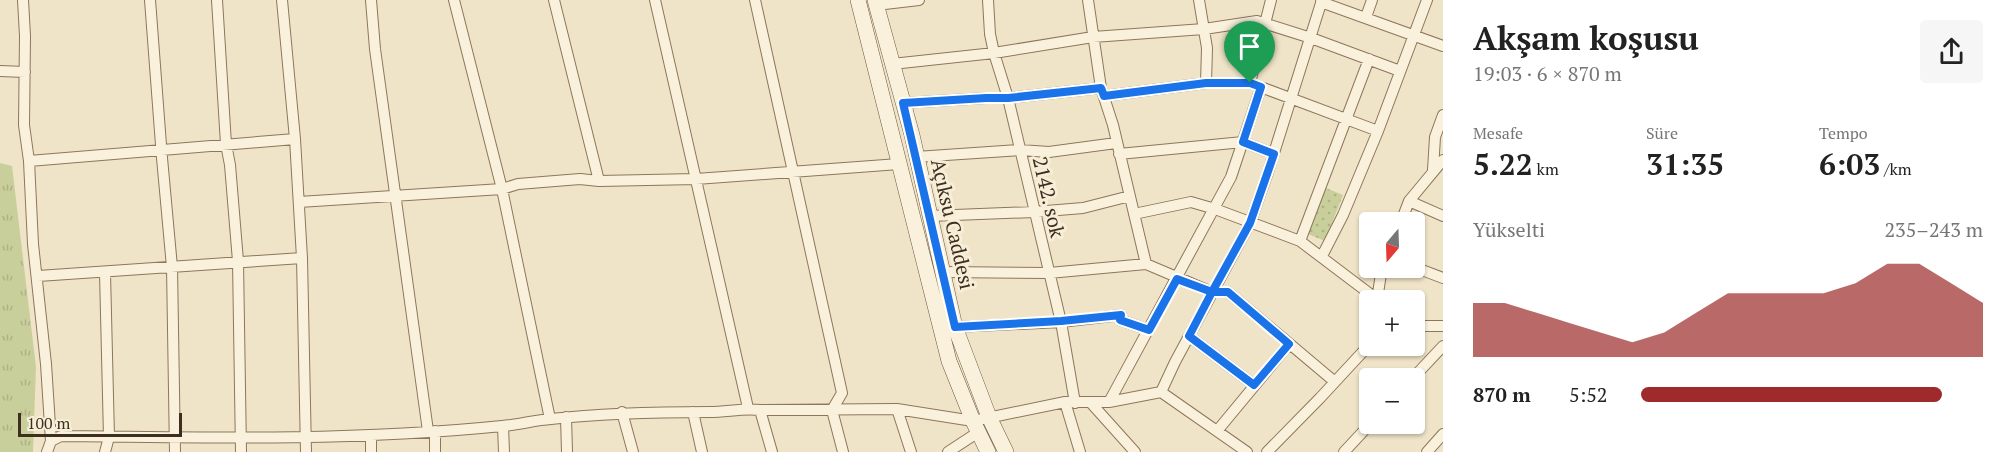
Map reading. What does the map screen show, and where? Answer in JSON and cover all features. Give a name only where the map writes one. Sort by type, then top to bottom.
[{"type":"main road","name":"Açıksu Caddesi","points":[[858,0],[949,361],[980,423],[1006,452]]},
{"type":"main road","name":"Açıksu Caddesi","points":[[875,2],[903,103],[955,327],[988,452]]},
{"type":"street","points":[[23,0],[24,125],[29,161],[33,244],[38,276],[49,446]]},
{"type":"street","points":[[150,0],[172,267],[175,438],[172,452]]},
{"type":"street","points":[[217,0],[226,144],[230,165],[238,261],[241,452]]},
{"type":"street","points":[[282,0],[295,139],[302,258],[306,452]]},
{"type":"street","points":[[370,0],[375,49],[435,452]]},
{"type":"street","points":[[454,0],[501,189],[550,419]]},
{"type":"street","points":[[554,0],[599,181]]},
{"type":"street","points":[[655,0],[748,408]]},
{"type":"street","points":[[756,0],[842,393],[832,410],[843,452]]},
{"type":"street","points":[[875,2],[919,0]]},
{"type":"street","name":"2142. sok","points":[[988,0],[990,34],[994,53],[1008,98],[1061,321],[1070,402],[1080,452]]},
{"type":"street","points":[[1088,0],[1103,92],[1146,264]]},
{"type":"street","points":[[1199,0],[1207,48],[1206,83]]},
{"type":"street","points":[[1109,402],[1231,177],[1243,142],[1271,0]]},
{"type":"street","points":[[1366,17],[1372,0]]},
{"type":"street","points":[[1322,256],[1343,214],[1378,131],[1427,0]]},
{"type":"street","points":[[1161,392],[1250,223],[1292,98],[1321,1],[1443,46]]},
{"type":"street","points":[[892,64],[994,53],[1093,37],[1204,29],[1257,21],[1401,71]]},
{"type":"street","points":[[1300,241],[1369,59]]},
{"type":"street","points":[[0,71],[25,72]]},
{"type":"street","points":[[903,103],[1103,92],[1206,83],[1255,85],[1378,131]]},
{"type":"street","points":[[1433,170],[1435,137],[1443,115]]},
{"type":"street","points":[[29,161],[295,139]]},
{"type":"street","points":[[916,157],[1020,150],[1049,152],[1243,142],[1274,154]]},
{"type":"street","points":[[1405,212],[1409,201],[1443,160]]},
{"type":"street","points":[[299,202],[501,189],[518,184],[580,179],[599,181],[696,179],[899,165]]},
{"type":"street","points":[[929,216],[1083,208],[1130,196]]},
{"type":"street","points":[[1409,201],[1443,216]]},
{"type":"street","points":[[1134,214],[1191,202],[1300,241],[1377,300],[1380,278]]},
{"type":"street","points":[[38,276],[302,258]]},
{"type":"street","points":[[942,272],[1049,273],[1146,264],[1212,292],[1228,292],[1335,382]]},
{"type":"street","points":[[1425,271],[1443,278]]},
{"type":"street","points":[[105,273],[109,437],[105,452]]},
{"type":"street","points":[[955,327],[1121,315],[1120,320],[1149,330]]},
{"type":"street","points":[[1425,326],[1443,326]]},
{"type":"street","points":[[1189,336],[1254,385]]},
{"type":"street","points":[[1217,431],[1289,344]]},
{"type":"street","points":[[1422,368],[1443,346]]},
{"type":"street","points":[[1267,452],[1359,356]]},
{"type":"street","points":[[49,446],[61,436],[175,438],[371,436],[503,426],[622,412],[725,412],[748,408],[760,410],[897,409],[980,423],[1070,402],[1109,402],[1161,392],[1247,452]]},
{"type":"street","points":[[1091,403],[1135,452]]},
{"type":"street","points":[[897,409],[911,452]]},
{"type":"street","points":[[760,410],[772,452]]},
{"type":"street","points":[[622,412],[633,452]]},
{"type":"street","points":[[693,412],[702,452]]},
{"type":"street","points":[[566,417],[567,452]]},
{"type":"street","points":[[948,452],[980,423]]},
{"type":"street","points":[[503,426],[504,452]]},
{"type":"street","points":[[1344,452],[1361,434]]},
{"type":"street","points":[[1427,452],[1443,434]]},
{"type":"street","points":[[371,436],[371,452]]},
{"type":"green space","points":[[0,163],[12,166],[36,367],[33,452],[0,452]]},
{"type":"green space","points":[[1326,188],[1343,195],[1325,241],[1308,234]]},
{"type":"route","points":[[1250,83],[1206,83],[1104,96],[1101,88],[1008,98],[903,103],[955,327],[1121,315],[1120,320],[1149,330],[1177,279],[1212,292],[1189,336],[1254,385],[1289,344],[1228,292],[1212,292],[1250,223],[1274,154],[1243,142],[1261,87],[1250,83]]}]
